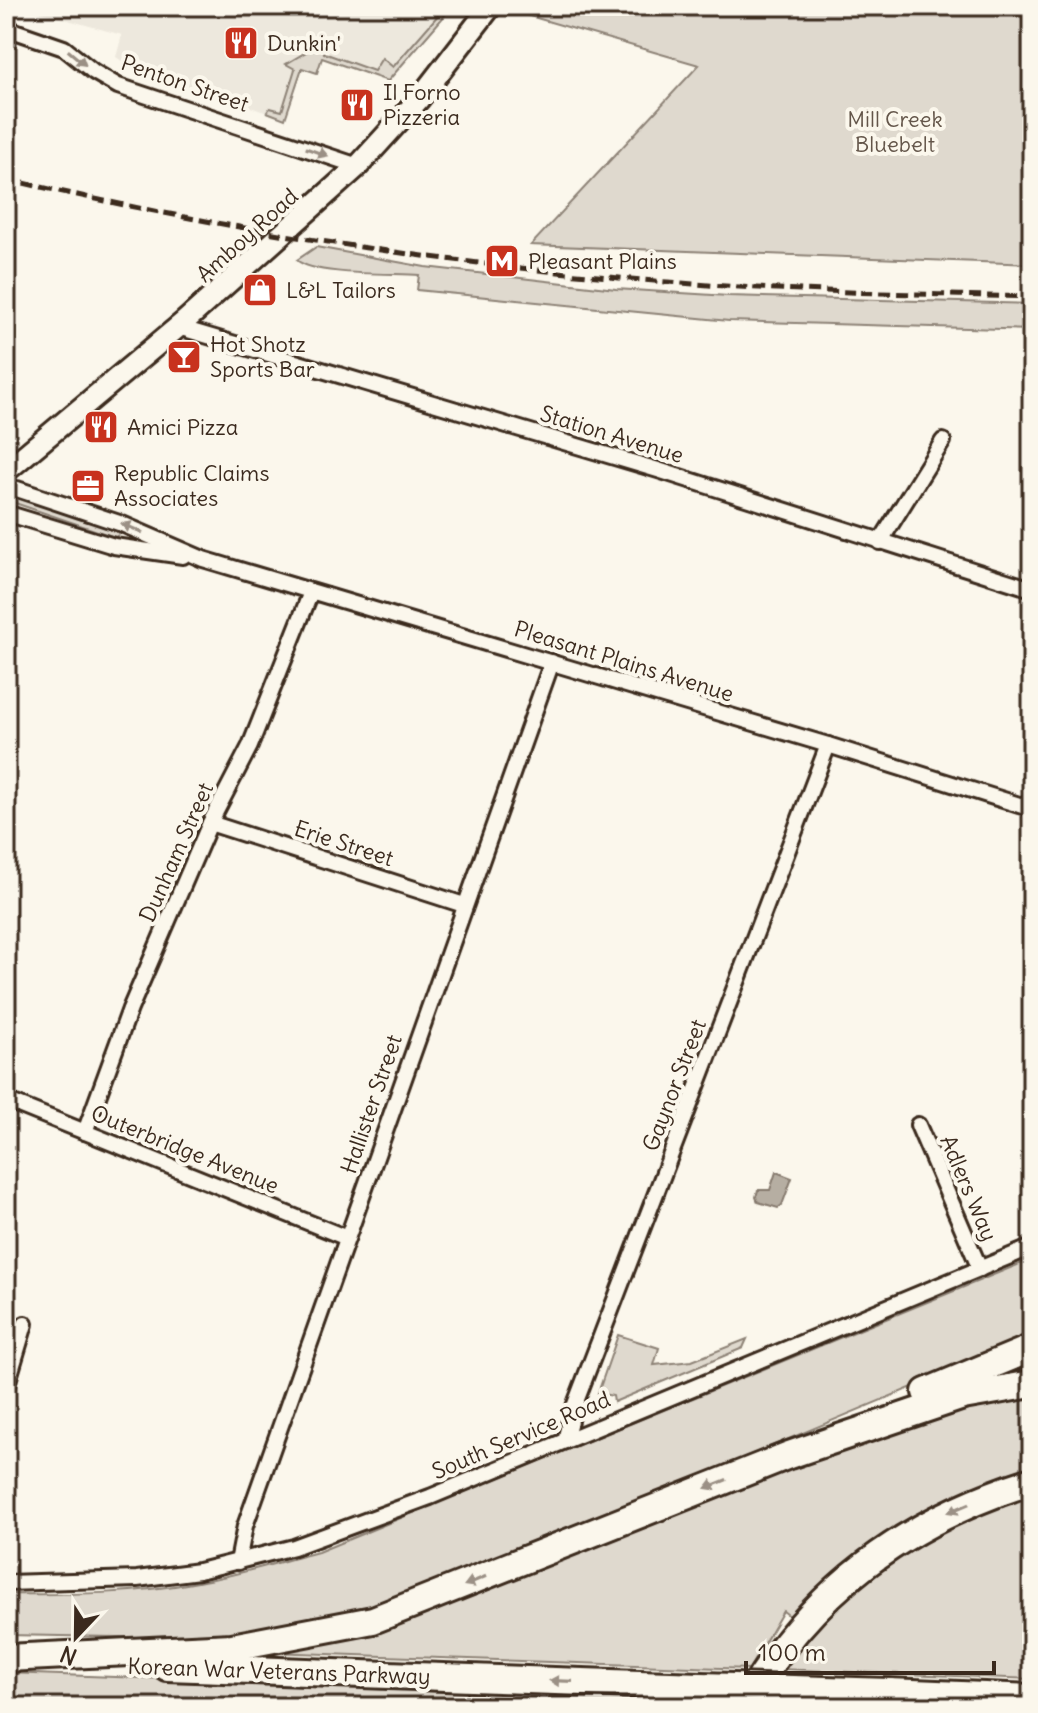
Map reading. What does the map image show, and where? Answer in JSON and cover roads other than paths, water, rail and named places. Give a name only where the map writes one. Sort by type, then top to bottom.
[{"type":"highway","points":[[789,1455],[846,1425],[1032,1348]]},
{"type":"highway","points":[[6,1660],[201,1650],[261,1643],[373,1620],[789,1455],[963,1396],[1032,1384]]},
{"type":"highway","points":[[743,1707],[770,1664],[803,1623],[871,1559],[955,1509],[1032,1481]]},
{"type":"highway","name":"Korean War Veterans Parkway","points":[[6,1660],[1032,1698]]},
{"type":"main road","name":"Amboy Road","points":[[6,471],[178,327],[358,166],[419,99],[491,6]]},
{"type":"street","name":"Penton Street","points":[[6,28],[64,48],[118,86],[358,166]]},
{"type":"street","name":"Station Avenue","points":[[178,327],[658,470],[1032,589]]},
{"type":"street","points":[[880,542],[943,441]]},
{"type":"street","name":"Pleasant Plains Avenue","points":[[6,490],[17,489],[122,524],[203,559],[1032,809]]},
{"type":"street","name":"Pleasant Plains Avenue","points":[[6,513],[114,546],[203,559]]},
{"type":"street","name":"Dunham Street","points":[[85,1132],[130,1009],[210,823],[250,746],[311,592]]},
{"type":"street","name":"Hallister Street","points":[[238,1562],[245,1526],[552,662]]},
{"type":"street","name":"Gaynor Street","points":[[565,1441],[576,1402],[828,745]]},
{"type":"street","name":"Erie Street","points":[[210,823],[464,905]]},
{"type":"street","name":"Outerbridge Avenue","points":[[6,1100],[347,1238]]},
{"type":"street","name":"Adlers Way","points":[[918,1125],[980,1269]]},
{"type":"street","name":"South Service Road","points":[[6,1583],[137,1579],[238,1562],[360,1524],[1032,1247]]},
{"type":"street","points":[[6,1388],[25,1324]]},
{"type":"railway","points":[[6,179],[257,230],[511,267],[725,286],[1032,297]]},
{"type":"place","name":"Dunkin'","points":[[241,43]]},
{"type":"place","name":"Il Forno Pizzeria","points":[[357,105]]},
{"type":"place","name":"Pleasant Plains","points":[[502,261]]},
{"type":"place","name":"L&L Tailors","points":[[260,290]]},
{"type":"place","name":"Hot Shotz Sports Bar","points":[[184,357]]},
{"type":"place","name":"Amici Pizza","points":[[101,427]]},
{"type":"place","name":"Republic Claims Associates","points":[[88,486]]},
{"type":"park label","name":"Mill Creek Bluebelt","points":[[895,132]]}]
